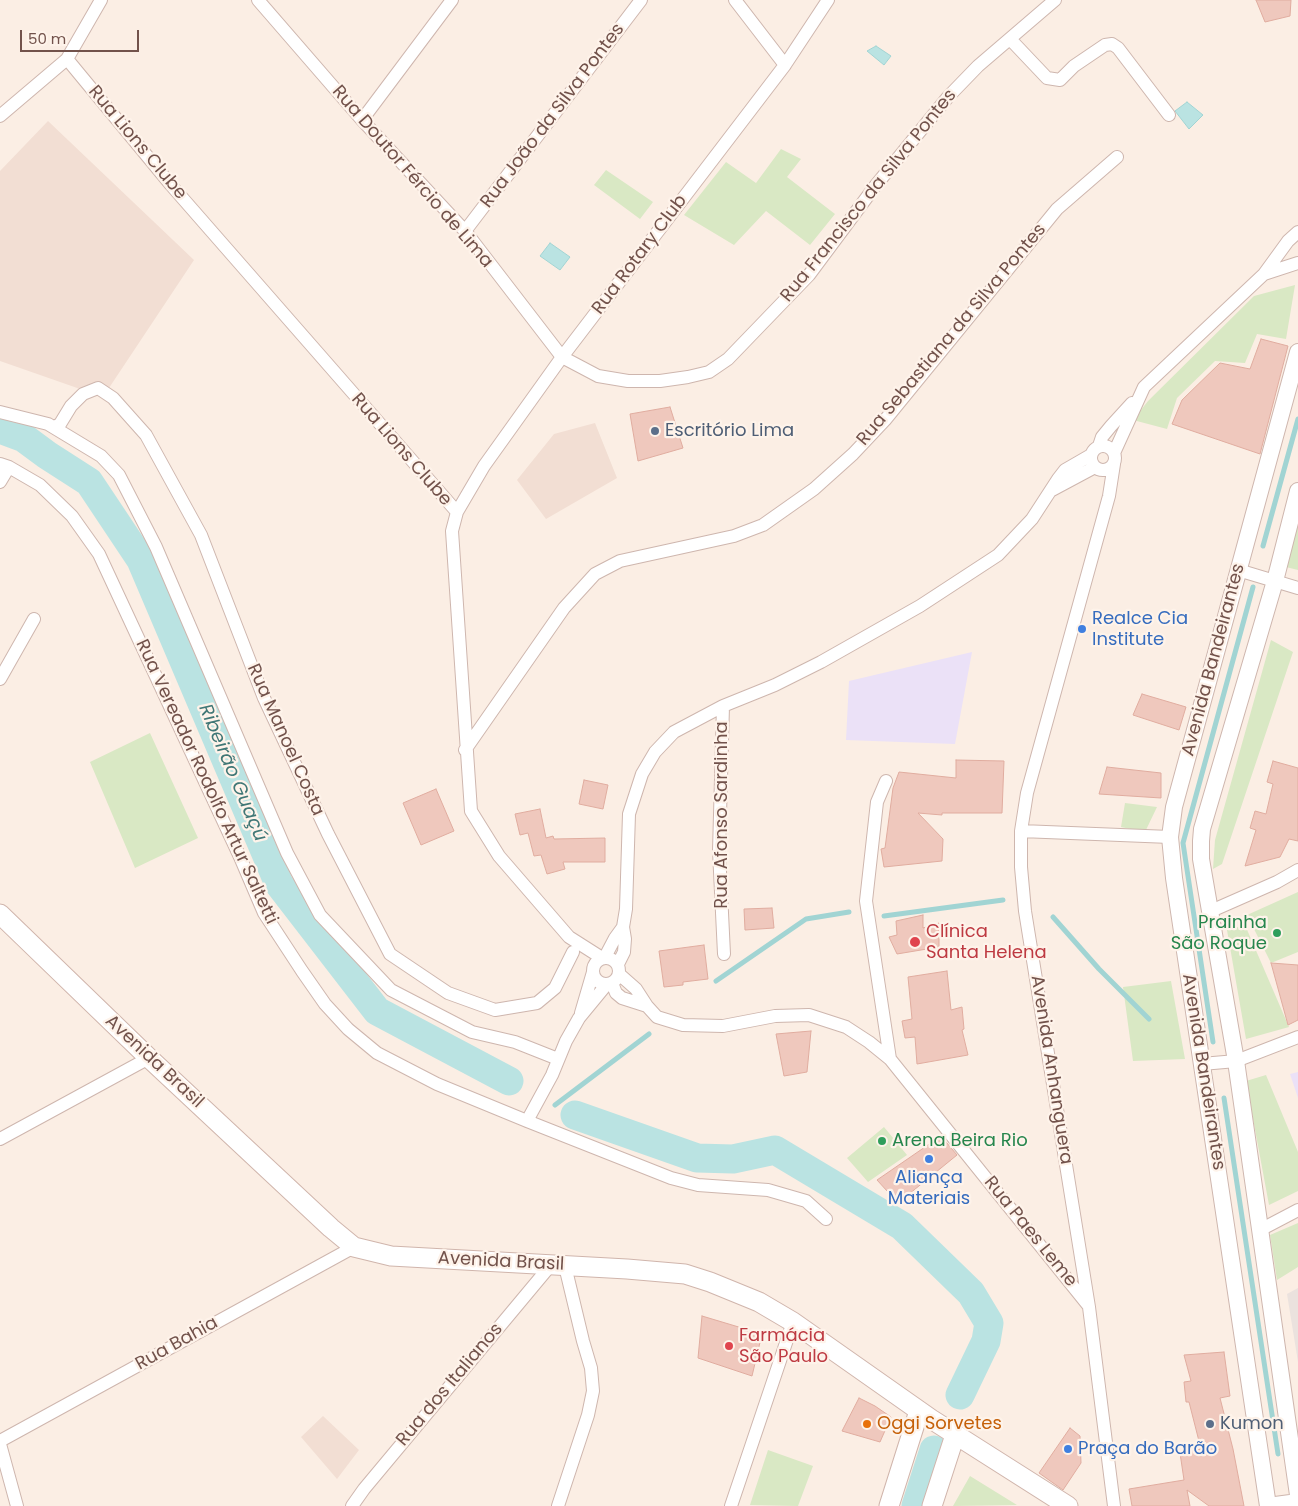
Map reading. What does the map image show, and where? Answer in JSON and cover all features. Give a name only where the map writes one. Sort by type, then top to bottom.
[{"type":"main road","name":"Avenida Brasil","points":[[0,914],[149,1058],[331,1228],[354,1247],[392,1256],[685,1274],[734,1290],[759,1302],[792,1322],[919,1411],[1068,1506]]},
{"type":"main road","points":[[889,1506],[919,1411]]},
{"type":"main road","points":[[932,1506],[955,1435]]},
{"type":"street","points":[[0,116],[67,59],[101,0]]},
{"type":"street","name":"Rua Doutor Fércio de Lima","points":[[258,0],[362,120],[465,232],[562,357]]},
{"type":"street","points":[[362,120],[452,0]]},
{"type":"street","name":"Rua João da Silva Pontes","points":[[465,232],[641,0]]},
{"type":"street","points":[[735,0],[785,65]]},
{"type":"street","name":"Rua Rotary Club","points":[[457,512],[484,466],[562,357],[785,65],[828,0]]},
{"type":"street","name":"Rua Francisco da Silva Pontes","points":[[562,357],[598,376],[628,381],[660,381],[688,377],[708,372],[728,359],[809,275],[876,185],[948,97],[978,66],[1055,0]]},
{"type":"street","points":[[1010,39],[1047,78],[1060,80],[1074,66],[1105,45],[1112,44],[1118,48],[1169,115]]},
{"type":"street","name":"Rua Lions Clube","points":[[67,59],[171,185],[457,512],[451,544],[471,811],[499,856],[569,937],[603,958]]},
{"type":"street","name":"Rua Sebastiana da Silva Pontes","points":[[466,750],[564,608],[595,574],[620,561],[734,536],[770,520],[814,489],[853,454],[885,420],[1057,209],[1118,157]]},
{"type":"street","points":[[579,1018],[614,976],[624,952],[625,939],[623,928],[626,909],[629,814],[642,774],[655,752],[674,732],[723,706],[775,685],[821,662],[920,606],[998,555],[1032,519],[1065,470],[1095,456],[1103,445],[1108,447],[1114,458],[1105,470],[1099,470],[1095,456],[1102,437],[1138,398],[1144,386],[1264,274],[1288,241],[1298,232]]},
{"type":"street","points":[[1264,274],[1298,263]]},
{"type":"street","name":"Avenida Bandeirantes","points":[[1268,1506],[1174,878],[1170,837],[1174,807],[1298,352]]},
{"type":"street","name":"Rua Manoel Costa","points":[[54,427],[60,424],[71,406],[83,394],[98,388],[113,398],[146,435],[201,535],[264,698],[328,834],[390,954],[448,993],[495,1010],[537,1003],[555,988],[574,952]]},
{"type":"street","name":"Avenida Anhanguera","points":[[1114,1506],[1090,1307],[1025,911],[1021,867],[1021,831],[1027,793],[1109,496],[1114,458],[1138,398]]},
{"type":"street","points":[[0,412],[54,427],[101,456],[119,476],[156,547],[287,853],[320,915],[391,990],[472,1032],[515,1042],[558,1059]]},
{"type":"street","points":[[0,482],[4,466]]},
{"type":"street","name":"Rua Vereador Rodolfo Artur Saltetti","points":[[4,466],[40,485],[72,516],[100,554],[264,913],[325,1004],[348,1029],[378,1053],[437,1084],[670,1178],[698,1185],[768,1190],[806,1201],[826,1219]]},
{"type":"street","name":"Avenida Bandeirantes","points":[[1298,491],[1275,581],[1202,829],[1201,841],[1201,859],[1236,1061],[1298,1494]]},
{"type":"street","points":[[1238,570],[1298,588]]},
{"type":"street","points":[[0,679],[34,619]]},
{"type":"street","name":"Rua Afonso Sardinha","points":[[723,706],[718,851],[724,954]]},
{"type":"street","points":[[886,781],[876,802],[866,901],[890,1059]]},
{"type":"street","points":[[1021,831],[1170,837]]},
{"type":"street","points":[[1211,911],[1277,882],[1298,870]]},
{"type":"street","points":[[527,1121],[552,1075],[579,1018],[596,962],[603,958],[623,928]]},
{"type":"street","name":"Rua Lions Clube","points":[[569,937],[574,952],[593,971]]},
{"type":"street","points":[[603,958],[615,960],[614,976]]},
{"type":"street","points":[[593,971],[597,981],[614,976]]},
{"type":"street","name":"Rua Paes Leme","points":[[614,976],[616,993],[622,998],[647,1006],[657,1017],[683,1025],[722,1026],[775,1016],[809,1015],[846,1027],[890,1059],[1090,1307]]},
{"type":"street","points":[[1202,1064],[1236,1061],[1298,1037]]},
{"type":"street","points":[[0,1139],[149,1058]]},
{"type":"street","points":[[1260,1230],[1298,1210]]},
{"type":"street","name":"Rua Bahia","points":[[0,1442],[354,1247]]},
{"type":"street","points":[[557,1266],[591,1368],[593,1391],[588,1416],[558,1506]]},
{"type":"street","name":"Rua dos Italianos","points":[[352,1506],[370,1482],[557,1266]]},
{"type":"street","points":[[731,1506],[792,1322]]},
{"type":"street","points":[[0,1442],[17,1506]]},
{"type":"street","points":[[1268,1506],[1298,1502]]},
{"type":"shaded area","points":[[48,121],[194,260],[103,397],[0,361],[0,171]]},
{"type":"shaded area","points":[[595,423],[617,478],[546,519],[517,480],[554,434]]},
{"type":"shaded area","points":[[972,652],[955,744],[846,740],[849,681]]},
{"type":"shaded area","points":[[1298,1072],[1298,1098],[1290,1074]]},
{"type":"shaded area","points":[[1298,1288],[1298,1362],[1287,1294]]},
{"type":"shaded area","points":[[323,1416],[359,1450],[337,1479],[301,1437]]},
{"type":"green space","points":[[781,149],[801,159],[787,177],[835,214],[810,245],[766,211],[734,245],[684,215],[726,162],[756,183]]},
{"type":"green space","points":[[606,170],[653,202],[640,219],[594,185]]},
{"type":"green space","points":[[1295,285],[1286,339],[1257,334],[1245,363],[1215,361],[1177,398],[1167,429],[1133,420],[1148,401],[1254,296]]},
{"type":"green space","points":[[1298,525],[1298,570],[1286,567]]},
{"type":"green space","points":[[1271,640],[1293,652],[1222,864],[1213,869],[1215,840]]},
{"type":"green space","points":[[150,733],[198,838],[135,868],[90,762]]},
{"type":"green space","points":[[1125,803],[1157,807],[1145,832],[1121,827]]},
{"type":"green space","name":"Prainha São Roque","points":[[1298,892],[1298,952],[1271,963],[1247,915]]},
{"type":"green space","points":[[1245,925],[1289,1027],[1246,1039],[1227,930]]},
{"type":"green space","points":[[1171,981],[1185,1059],[1133,1061],[1123,987]]},
{"type":"green space","points":[[1266,1075],[1298,1152],[1298,1191],[1269,1205],[1246,1081]]},
{"type":"green space","name":"Arena Beira Rio","points":[[884,1127],[907,1155],[868,1182],[847,1158]]},
{"type":"green space","points":[[1298,1223],[1298,1267],[1277,1280],[1270,1235]]},
{"type":"green space","points":[[768,1450],[813,1466],[798,1506],[750,1505]]},
{"type":"green space","points":[[970,1476],[1017,1505],[953,1506]]},
{"type":"water","points":[[876,46],[891,56],[884,65],[867,51]]},
{"type":"water","points":[[1187,102],[1203,115],[1189,129],[1175,111]]},
{"type":"water","points":[[550,243],[570,257],[560,270],[540,256]]},
{"type":"building","points":[[1256,0],[1291,0],[1290,16],[1265,22]]},
{"type":"building","points":[[1261,339],[1288,346],[1260,454],[1172,424],[1182,400],[1220,363],[1250,369]]},
{"type":"building","name":"Escritório Lima","points":[[670,407],[683,448],[638,461],[630,414]]},
{"type":"building","points":[[1142,694],[1186,707],[1179,730],[1133,715]]},
{"type":"building","points":[[956,760],[1004,761],[1002,813],[942,813],[942,815],[918,813],[943,839],[942,861],[884,867],[881,849],[885,848],[893,788],[899,772],[956,778]]},
{"type":"building","points":[[1273,761],[1298,768],[1298,841],[1289,839],[1280,857],[1245,866],[1256,830],[1250,828],[1255,811],[1266,814],[1273,784],[1267,782]]},
{"type":"building","points":[[1107,767],[1161,773],[1161,798],[1099,794]]},
{"type":"building","points":[[584,780],[608,785],[603,809],[579,804]]},
{"type":"building","points":[[436,789],[454,831],[421,845],[403,803]]},
{"type":"building","points":[[540,809],[546,838],[553,836],[554,839],[605,838],[605,862],[563,862],[565,869],[547,874],[541,855],[534,856],[528,833],[520,835],[515,814]]},
{"type":"building","points":[[772,908],[774,928],[745,930],[744,909]]},
{"type":"building","name":"Clínica Santa Helena","points":[[923,915],[923,928],[939,923],[939,947],[897,954],[889,937],[897,935],[896,921]]},
{"type":"building","points":[[704,945],[708,979],[683,982],[683,985],[664,987],[659,951]]},
{"type":"building","points":[[1271,963],[1298,965],[1298,1020],[1288,1025]]},
{"type":"building","points":[[947,971],[951,1010],[962,1007],[964,1029],[962,1030],[968,1055],[917,1064],[915,1037],[905,1038],[902,1021],[912,1019],[908,977]]},
{"type":"building","points":[[811,1031],[807,1072],[784,1076],[776,1034]]},
{"type":"building","name":"Aliança Materiais","points":[[941,1136],[957,1155],[898,1203],[877,1180]]},
{"type":"building","name":"Farmácia São Paulo","points":[[702,1316],[762,1334],[752,1376],[698,1358]]},
{"type":"building","points":[[1224,1352],[1230,1396],[1220,1398],[1233,1449],[1244,1506],[1209,1506],[1187,1490],[1190,1506],[1132,1506],[1129,1489],[1184,1480],[1180,1453],[1201,1449],[1189,1402],[1186,1402],[1184,1382],[1191,1381],[1184,1355]]},
{"type":"building","name":"Oggi Sorvetes","points":[[859,1398],[891,1417],[880,1442],[842,1431]]},
{"type":"building","name":"Praça do Barão","points":[[1070,1428],[1080,1436],[1081,1463],[1063,1490],[1039,1473]]},
{"type":"waterway","points":[[1263,546],[1298,419]]},
{"type":"waterway","name":"Ribeirão Guaçú","points":[[0,429],[24,438],[89,482],[141,560],[279,884],[377,1011],[509,1081]]},
{"type":"waterway","points":[[1213,1042],[1183,843],[1253,587]]},
{"type":"waterway","points":[[884,916],[1003,900]]},
{"type":"waterway","points":[[716,981],[806,919],[849,912]]},
{"type":"waterway","points":[[1053,917],[1099,969],[1149,1019]]},
{"type":"waterway","points":[[555,1105],[649,1034]]},
{"type":"waterway","points":[[1224,1098],[1278,1454]]},
{"type":"waterway","name":"Ribeirão Guaçú","points":[[575,1115],[697,1158],[733,1159],[775,1150],[902,1226],[971,1293],[989,1323],[986,1341],[960,1395]]},
{"type":"waterway","name":"Ribeirão Guaçú","points":[[916,1506],[934,1450]]},
{"type":"place","name":"Escritório Lima","points":[[655,431]]},
{"type":"place","name":"Realce Cia Institute","points":[[1082,629]]},
{"type":"place","name":"Prainha São Roque","points":[[1277,933]]},
{"type":"place","name":"Clínica Santa Helena","points":[[915,942]]},
{"type":"place","name":"Arena Beira Rio","points":[[882,1141]]},
{"type":"place","name":"Aliança Materiais","points":[[929,1159]]},
{"type":"place","name":"Farmácia São Paulo","points":[[729,1346]]},
{"type":"place","name":"Oggi Sorvetes","points":[[867,1424]]},
{"type":"place","name":"Kumon","points":[[1210,1424]]},
{"type":"place","name":"Praça do Barão","points":[[1068,1449]]}]
